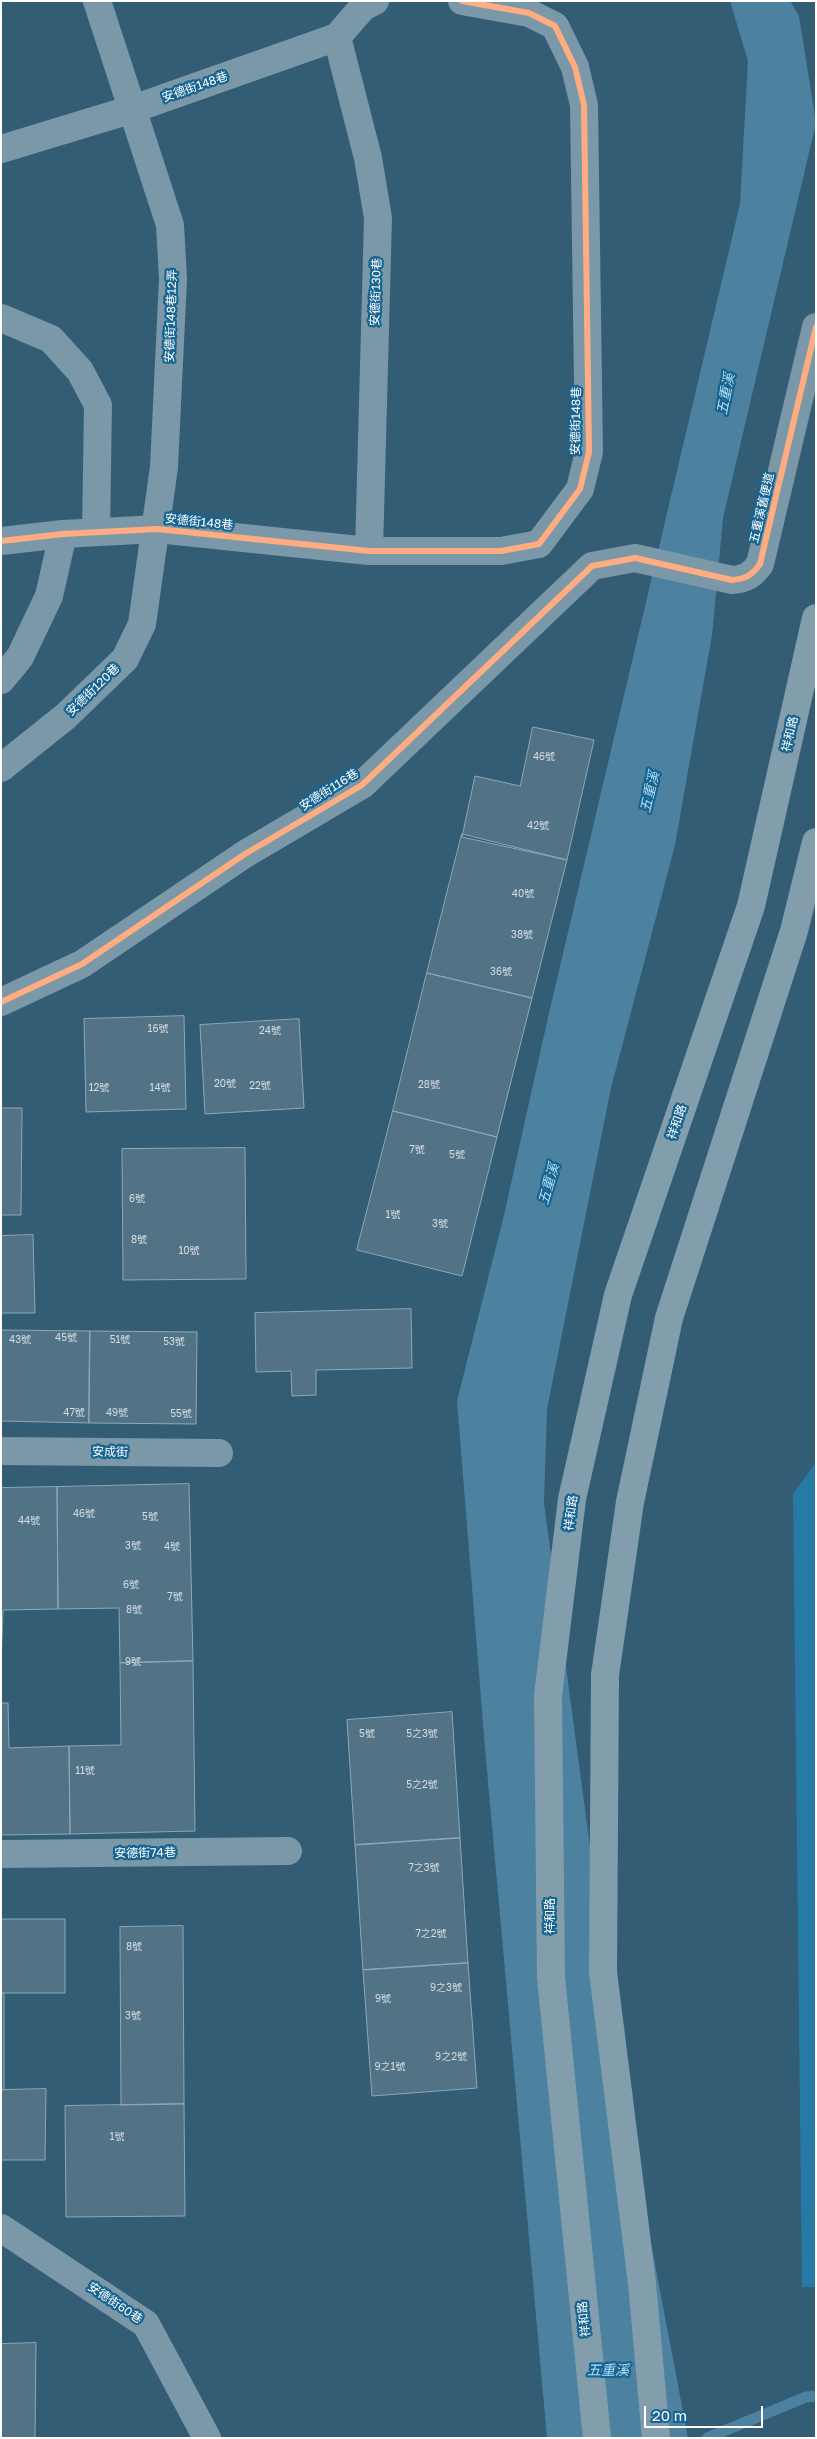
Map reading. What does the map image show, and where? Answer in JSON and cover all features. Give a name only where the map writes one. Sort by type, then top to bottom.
[{"type":"main road","name":"祥和路","points":[[597,2438],[550,1977],[548,1696],[572,1499],[618,1295],[751,906],[816,618]]},
{"type":"main road","points":[[656,2438],[642,2283],[603,1972],[605,1675],[630,1502],[669,1318],[794,931],[816,842]]},
{"type":"street","name":"安德街148巷12弄","points":[[97,1],[170,225],[173,279],[164,468],[157,529]]},
{"type":"street","points":[[337,37],[363,6],[375,1]]},
{"type":"street","name":"安德街148巷","points":[[1,541],[63,534],[157,529],[369,551],[501,551],[539,544],[580,489],[589,452],[584,106],[575,67],[555,26],[529,13],[462,1]]},
{"type":"street","name":"安德街148巷","points":[[1,149],[133,109],[337,37]]},
{"type":"street","name":"安德街130巷","points":[[337,37],[368,158],[378,218],[369,551]]},
{"type":"street","points":[[1,318],[51,339],[80,371],[98,405],[96,532]]},
{"type":"street","name":"五重溪舊便道","points":[[635,558],[732,580],[742,580],[752,575],[760,564],[816,328]]},
{"type":"street","name":"安德街120巷","points":[[1,768],[66,716],[125,659],[142,624],[157,529]]},
{"type":"street","points":[[1,680],[20,657],[49,596],[63,534]]},
{"type":"street","name":"安德街116巷","points":[[1,1002],[82,964],[245,854],[362,785],[592,566],[635,558]]},
{"type":"street","name":"安成街","points":[[1,1451],[219,1453]]},
{"type":"street","name":"安德街74巷","points":[[1,1854],[288,1851]]},
{"type":"street","name":"安德街60巷","points":[[1,2228],[146,2324],[207,2438]]},
{"type":"shaded area","points":[[816,1462],[816,2287],[802,2287],[793,1494]]},
{"type":"water","name":"五重溪","points":[[730,1],[790,1],[799,16],[816,123],[723,518],[712,635],[675,845],[611,1088],[547,1409],[544,1503],[624,2101],[688,2438],[547,2438],[485,1748],[457,1401],[504,1215],[549,1013],[740,204],[748,61]]},
{"type":"building","points":[[533,727],[594,740],[567,860],[462,837],[475,776],[520,786]]},
{"type":"building","points":[[462,834],[567,860],[532,998],[427,973]]},
{"type":"building","points":[[427,973],[532,998],[497,1137],[393,1111]]},
{"type":"building","points":[[184,1016],[186,1109],[86,1112],[84,1019]]},
{"type":"building","points":[[299,1019],[304,1108],[205,1114],[200,1025]]},
{"type":"building","points":[[1,1108],[22,1108],[21,1215],[1,1215]]},
{"type":"building","points":[[393,1111],[497,1137],[462,1276],[357,1250]]},
{"type":"building","points":[[245,1148],[246,1279],[123,1280],[122,1149]]},
{"type":"building","points":[[33,1235],[35,1313],[1,1313],[1,1236]]},
{"type":"building","points":[[411,1309],[412,1368],[316,1370],[316,1395],[292,1396],[291,1371],[256,1372],[255,1313]]},
{"type":"building","points":[[1,1330],[90,1331],[89,1423],[1,1421]]},
{"type":"building","points":[[90,1331],[197,1332],[196,1424],[89,1423]]},
{"type":"building","points":[[189,1484],[193,1661],[120,1663],[119,1608],[58,1609],[57,1487]]},
{"type":"building","points":[[57,1487],[58,1609],[3,1610],[1,1664],[1,1488]]},
{"type":"building","points":[[193,1661],[195,1831],[70,1834],[69,1746],[121,1745],[120,1663]]},
{"type":"building","points":[[1,1703],[8,1703],[9,1748],[69,1746],[70,1834],[1,1835]]},
{"type":"building","points":[[452,1712],[460,1838],[355,1845],[347,1720]]},
{"type":"building","points":[[460,1838],[468,1963],[363,1970],[355,1845]]},
{"type":"building","points":[[1,1919],[65,1919],[65,1993],[1,1993]]},
{"type":"building","points":[[183,1926],[184,2104],[121,2105],[120,1927]]},
{"type":"building","points":[[468,1963],[477,2088],[372,2096],[363,1970]]},
{"type":"building","points":[[1,1993],[4,1993],[4,2090],[1,2090]]},
{"type":"building","points":[[46,2089],[45,2160],[1,2160],[1,2090]]},
{"type":"building","points":[[184,2104],[185,2216],[66,2217],[65,2106]]},
{"type":"building","points":[[36,2343],[35,2438],[1,2438],[1,2344]]},
{"type":"waterway","points":[[707,2438],[806,2397],[816,2396]]},
{"type":"cycle path","points":[[1,541],[63,534],[157,529],[369,551],[501,551],[539,544],[580,489],[589,452],[584,105],[575,67],[555,26],[529,13],[462,1]]},
{"type":"cycle path","points":[[1,1002],[82,964],[245,854],[362,785],[592,566],[635,558],[732,580],[741,579],[751,574],[760,564],[816,327]]}]
